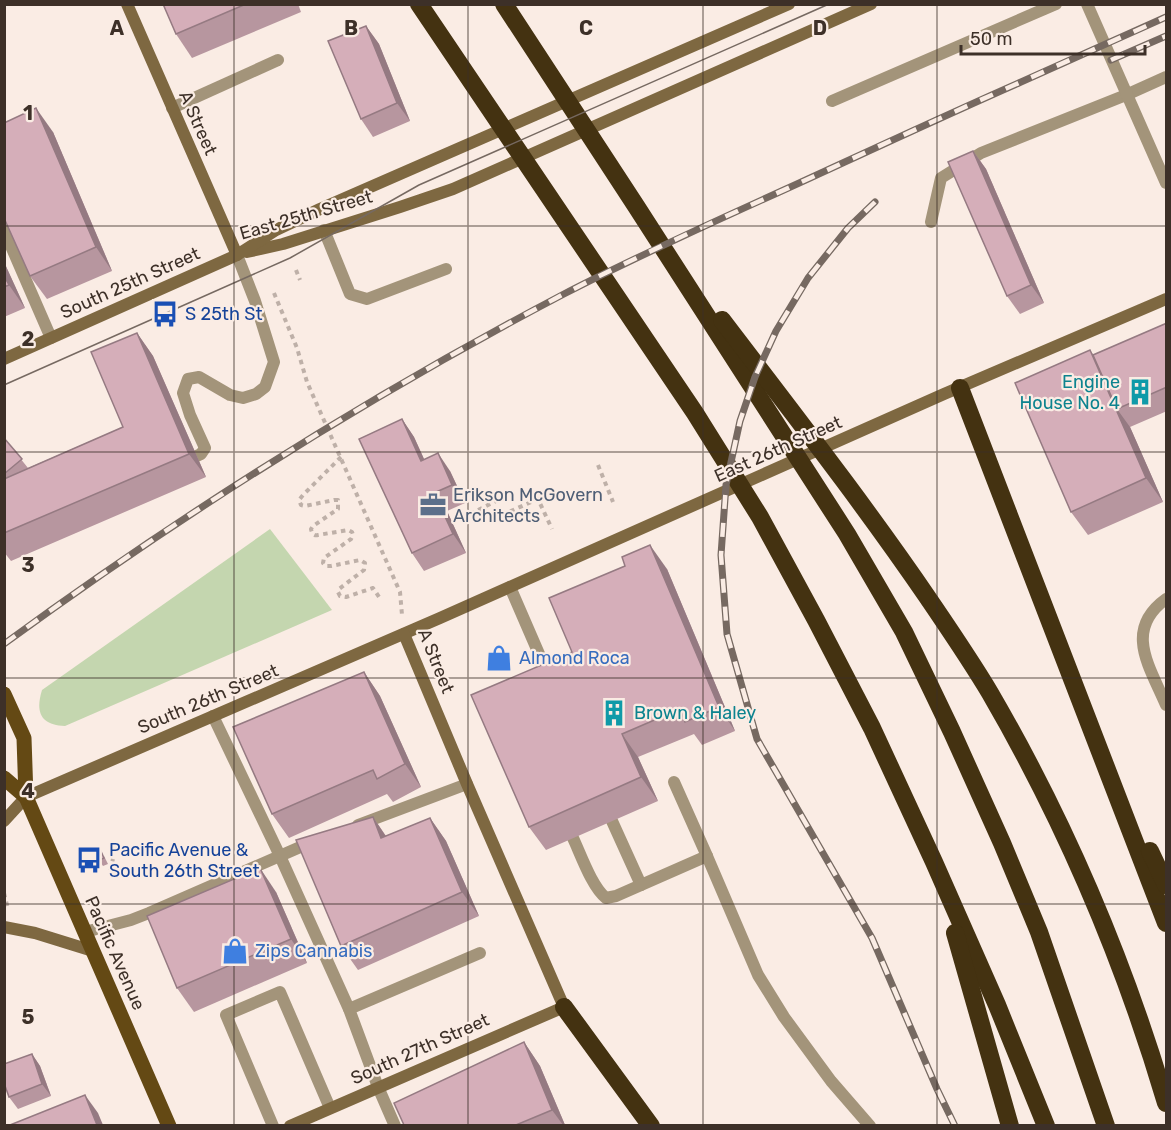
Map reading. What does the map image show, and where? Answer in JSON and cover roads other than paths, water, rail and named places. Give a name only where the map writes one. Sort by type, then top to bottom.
[{"type":"highway","points":[[419,4],[694,412],[760,518],[867,718],[997,1005],[1046,1125]]},
{"type":"highway","points":[[504,4],[847,534],[904,632],[1002,843],[1039,932],[1106,1125]]},
{"type":"highway","points":[[636,206],[872,518],[990,692],[1023,751],[1068,843],[1140,1020],[1167,1103]]},
{"type":"highway","points":[[952,391],[1106,766],[1167,923]]},
{"type":"highway","points":[[1106,766],[1167,885]]},
{"type":"highway","points":[[934,862],[1010,1125]]},
{"type":"highway","points":[[564,1006],[651,1125]]},
{"type":"main road","name":"Pacific Avenue","points":[[4,694],[24,738],[26,797],[169,1125]]},
{"type":"main road","name":"Pacific Avenue","points":[[4,778],[26,797]]},
{"type":"street","name":"A Street","points":[[127,4],[237,255]]},
{"type":"street","name":"East 25th Street","points":[[237,255],[276,230],[320,209],[789,4]]},
{"type":"street","name":"East 25th Street","points":[[237,255],[283,244],[453,189],[871,4]]},
{"type":"street","points":[[832,101],[1056,4]]},
{"type":"street","points":[[1087,4],[1167,183]]},
{"type":"street","points":[[172,108],[278,60]]},
{"type":"street","points":[[931,222],[941,178],[981,153],[1126,95],[1167,76]]},
{"type":"street","points":[[324,230],[350,294],[367,299],[446,269]]},
{"type":"street","points":[[4,231],[51,338]]},
{"type":"street","points":[[168,469],[201,454],[205,448],[183,393],[188,379],[199,376],[230,395],[243,398],[256,394],[265,387],[274,362],[255,301],[237,255]]},
{"type":"street","name":"South 25th Street","points":[[4,359],[237,255]]},
{"type":"street","name":"East 26th Street","points":[[404,634],[952,391],[1167,299]]},
{"type":"street","points":[[510,587],[540,670],[555,690]]},
{"type":"street","points":[[1167,599],[1152,612],[1144,625],[1142,640],[1146,657],[1167,705]]},
{"type":"street","name":"A Street","points":[[404,634],[564,1006]]},
{"type":"street","name":"South 26th Street","points":[[26,797],[404,634]]},
{"type":"street","points":[[213,716],[280,855],[349,1009],[395,1125]]},
{"type":"street","points":[[674,782],[758,975],[784,1017],[831,1081],[870,1125]]},
{"type":"street","points":[[344,830],[467,784]]},
{"type":"street","points":[[4,820],[26,797]]},
{"type":"street","points":[[612,821],[641,885]]},
{"type":"street","points":[[85,932],[132,920],[323,838]]},
{"type":"street","points":[[573,838],[595,885],[606,898],[616,896],[707,856]]},
{"type":"street","points":[[4,927],[35,933],[93,951]]},
{"type":"street","points":[[349,1009],[480,953]]},
{"type":"street","points":[[273,1125],[226,1015],[280,992],[330,1108]]},
{"type":"street","name":"South 27th Street","points":[[290,1125],[564,1006]]},
{"type":"tram line","points":[[4,385],[290,258],[419,185],[829,4]]},
{"type":"railway","points":[[4,644],[139,549],[277,459],[418,374],[562,295],[679,238],[1166,17]]},
{"type":"railway","points":[[1111,60],[1166,36]]},
{"type":"railway","points":[[875,202],[848,228],[808,278],[776,331],[755,377],[740,421],[726,485],[721,555],[727,634],[757,739],[872,938],[955,1126]]},
{"type":"place","name":"S 25th St","points":[[165,314]]},
{"type":"place","name":"Engine House No. 4","points":[[1140,392]]},
{"type":"place","name":"Erikson McGovern Architects","points":[[433,505]]},
{"type":"place","name":"Almond Roca","points":[[499,658]]},
{"type":"place","name":"Brown & Haley","points":[[614,713]]},
{"type":"place","name":"Pacific Avenue & South 26th Street","points":[[89,860]]},
{"type":"place","name":"Zips Cannabis","points":[[235,951]]}]
